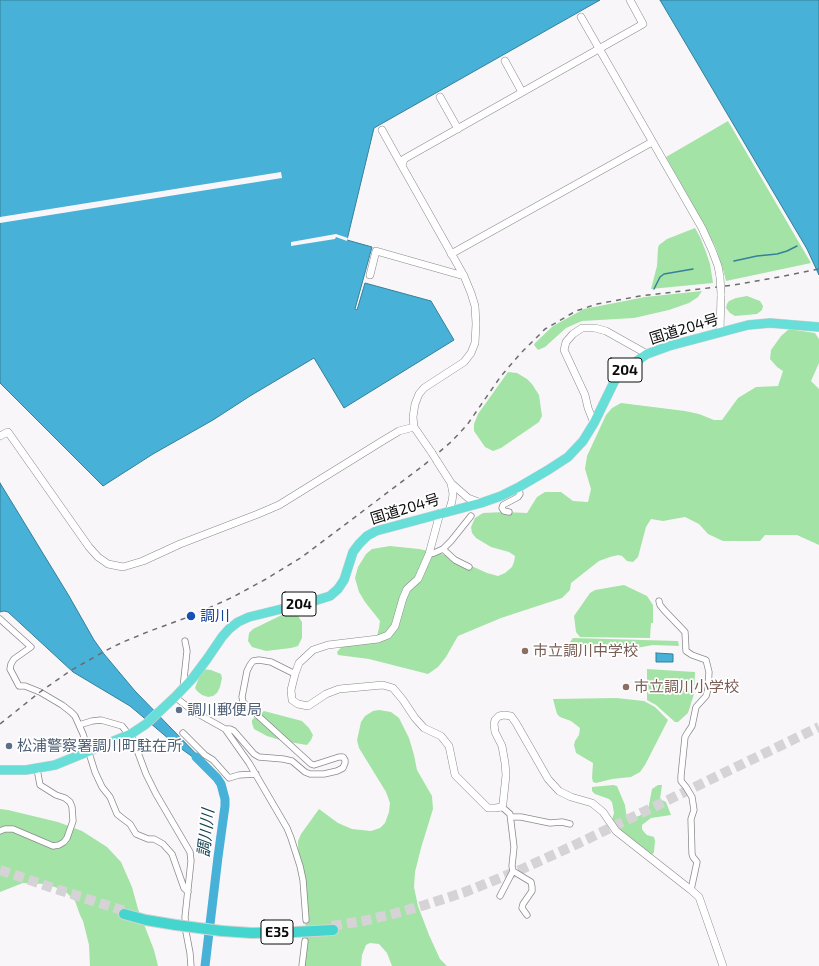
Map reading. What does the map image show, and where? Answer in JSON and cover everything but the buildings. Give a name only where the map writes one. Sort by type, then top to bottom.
[{"type":"highway","name":"国道204号","points":[[0,770],[37,769],[55,765],[130,735],[146,724],[183,689],[207,659],[222,637],[238,622],[249,617],[330,596],[338,589],[344,580],[353,552],[367,536],[376,531],[481,503],[501,496],[519,488],[568,457],[583,440],[594,423],[616,378],[647,354],[669,346],[748,325],[770,323],[819,327]]},
{"type":"highway","name":"E35","points":[[124,912],[176,923],[252,933],[295,932],[332,928]]},
{"type":"street","points":[[402,166],[404,159],[643,24],[630,0]]},
{"type":"street","points":[[581,17],[702,228],[712,250],[718,266],[722,294],[720,332]]},
{"type":"street","points":[[504,61],[522,92]]},
{"type":"street","points":[[440,97],[458,129]]},
{"type":"street","points":[[382,130],[464,276],[475,306],[475,343],[471,353],[464,362],[424,388],[415,404],[413,417],[414,427],[451,483],[468,498],[481,503]]},
{"type":"street","points":[[451,254],[652,142]]},
{"type":"street","points":[[370,275],[376,251],[464,276]]},
{"type":"street","points":[[594,423],[585,395],[564,350],[566,342],[573,334],[582,328],[595,328],[606,331],[647,354]]},
{"type":"street","points":[[0,436],[8,432],[89,547],[98,557],[108,564],[123,567],[143,561],[180,544],[279,505],[399,431],[414,427]]},
{"type":"street","points":[[451,483],[453,494],[452,501],[445,512],[418,578],[407,590],[403,598],[395,626],[388,635],[378,639],[328,645],[313,650],[299,663],[291,690],[292,700],[298,704],[308,706],[326,694],[339,689],[384,685],[393,688],[424,728],[441,736],[449,746],[455,775],[488,808],[502,807],[510,814],[514,847],[512,866],[513,871],[500,896]]},
{"type":"street","points":[[509,512],[504,511],[502,508],[503,505],[518,497],[520,494],[519,488]]},
{"type":"street","points":[[429,554],[443,549],[471,516]]},
{"type":"street","points":[[443,549],[455,560],[469,567]]},
{"type":"street","points":[[659,601],[664,610],[685,632],[686,651],[706,660],[710,672],[706,696],[696,707],[692,726],[686,737],[681,776],[681,781],[692,797],[694,810],[691,819],[692,854],[697,862],[691,890]]},
{"type":"street","points":[[0,620],[31,647],[14,659],[11,664],[10,669],[18,686],[32,688],[62,705],[75,716],[83,734],[93,767],[102,787],[110,797],[117,814],[130,824],[136,834],[148,839],[154,839],[163,844],[172,854],[184,888],[188,892]]},
{"type":"street","points":[[183,689],[187,651],[185,641]]},
{"type":"street","points":[[175,697],[192,711],[225,729],[234,731],[254,754],[259,757],[292,761],[305,772],[310,774],[337,772],[343,768],[345,763],[343,757],[311,764],[243,702],[242,697],[247,671],[253,661],[259,660],[271,662],[295,674]]},
{"type":"street","points":[[502,807],[504,802],[506,775],[505,763],[502,746],[495,732],[494,724],[495,720],[499,716],[504,715],[511,716],[548,779],[559,791],[571,797],[592,803],[603,812],[616,831],[699,897],[723,966]]},
{"type":"street","points":[[79,725],[101,720],[122,726],[130,735],[156,794],[190,852],[191,861],[185,917],[191,966]]},
{"type":"street","points":[[225,729],[256,774],[292,838],[303,880],[306,920]]},
{"type":"street","points":[[183,733],[205,755],[213,760],[229,778],[238,775],[256,774]]},
{"type":"street","points":[[0,831],[5,829],[13,829],[53,846],[59,845],[67,838],[73,821],[70,802],[40,785],[37,769]]},
{"type":"street","points":[[511,817],[521,817],[550,824],[562,822],[570,824]]},
{"type":"street","points":[[513,871],[517,875],[526,878],[531,882],[532,891],[522,908],[527,915]]},
{"type":"street","points":[[302,966],[305,941]]},
{"type":"green space","points":[[728,121],[811,263],[726,281],[716,248],[666,157]]},
{"type":"green space","points":[[695,228],[710,264],[713,283],[651,289],[657,266],[659,245],[667,239]]},
{"type":"green space","points":[[702,291],[698,297],[689,303],[669,310],[634,318],[582,321],[566,328],[545,347],[538,350],[534,345],[553,326],[584,309],[645,297]]},
{"type":"green space","points":[[747,296],[760,301],[763,306],[762,310],[757,314],[735,316],[726,308],[729,301]]},
{"type":"green space","points":[[789,329],[815,333],[819,339],[819,363],[811,381],[819,389],[819,545],[797,535],[765,535],[760,541],[723,541],[708,534],[699,524],[685,517],[663,521],[651,519],[646,527],[638,557],[633,562],[627,561],[622,556],[618,555],[599,561],[571,583],[570,590],[562,598],[501,618],[458,636],[446,657],[438,667],[428,674],[369,659],[338,655],[337,652],[348,640],[358,638],[368,639],[377,636],[380,621],[359,592],[355,578],[358,567],[366,554],[372,549],[390,546],[419,549],[439,553],[456,559],[487,573],[498,576],[505,573],[512,567],[515,556],[509,552],[491,547],[476,538],[472,533],[471,527],[475,518],[483,513],[527,513],[537,497],[545,492],[561,492],[573,501],[588,502],[591,489],[585,469],[587,456],[606,415],[612,408],[621,403],[685,411],[699,414],[714,420],[722,420],[738,398],[756,387],[778,386],[783,371],[770,359],[771,350],[781,336]]},
{"type":"green space","points":[[508,372],[517,373],[532,384],[539,395],[542,416],[539,422],[501,448],[493,451],[485,447],[474,431],[474,424],[478,414]]},
{"type":"green space","points":[[624,585],[647,596],[653,605],[653,623],[651,623],[650,638],[580,637],[576,632],[574,616],[590,593],[595,590]]},
{"type":"green space","points":[[288,612],[298,616],[302,622],[302,638],[298,646],[266,651],[252,647],[248,641],[249,633],[253,629]]},
{"type":"green space","points":[[573,638],[678,641],[679,646],[653,645],[631,649],[575,649],[564,655]]},
{"type":"green space","points":[[202,669],[211,670],[221,674],[222,678],[220,687],[217,693],[213,696],[208,697],[202,695],[195,688]]},
{"type":"green space","points":[[647,669],[695,672],[694,694],[688,713],[678,722],[675,722],[656,705],[647,700]]},
{"type":"green space","points":[[616,698],[644,701],[655,707],[668,720],[640,772],[631,777],[612,779],[596,783],[593,782],[592,778],[593,763],[576,753],[574,745],[579,735],[580,728],[571,721],[560,717],[557,714],[553,699]]},
{"type":"green space","points":[[379,710],[391,712],[399,718],[409,738],[417,770],[432,796],[433,809],[415,872],[414,887],[418,906],[429,935],[440,959],[447,966],[392,966],[387,953],[379,944],[370,943],[366,945],[362,955],[361,966],[301,966],[305,938],[306,913],[299,871],[298,841],[301,834],[319,809],[338,823],[352,829],[371,831],[380,828],[385,823],[389,812],[390,803],[386,792],[359,748],[357,740],[361,722],[365,716],[373,711]]},
{"type":"green space","points":[[264,711],[302,721],[313,735],[311,740],[307,745],[283,741],[267,736],[254,729],[252,720]]},
{"type":"green space","points":[[658,785],[662,785],[660,799],[666,802],[671,815],[651,818],[642,825],[642,829],[647,835],[654,837],[654,852],[652,855],[624,839],[612,820],[614,813],[612,802],[592,791],[592,787],[617,786],[625,805],[627,816],[631,818],[639,816],[648,810],[652,789]]},
{"type":"green space","points":[[0,809],[58,822],[82,831],[107,847],[121,862],[132,887],[138,909],[154,950],[158,966],[90,966],[89,945],[83,921],[75,901],[64,890],[45,884],[23,883],[0,892]]},
{"type":"water","points":[[0,0],[600,0],[374,128],[347,240],[372,247],[355,309],[357,310],[365,283],[431,301],[454,340],[344,408],[314,358],[213,420],[153,454],[103,486],[0,383]]},
{"type":"water","points":[[660,0],[819,0],[819,275],[807,249]]},
{"type":"water","points":[[0,483],[94,640],[104,654],[135,691],[206,764],[204,765],[176,745],[130,706],[73,672],[8,612],[0,612]]},
{"type":"water","points":[[656,653],[673,654],[673,662],[656,662]]},
{"type":"pier","points":[[281,172],[282,178],[0,223],[0,217]]},
{"type":"pier","points":[[336,234],[348,238],[347,241],[336,237],[335,239],[291,246],[291,242]]},
{"type":"waterway","points":[[734,261],[757,256],[777,254],[797,246]]},
{"type":"waterway","points":[[654,289],[660,277],[664,274],[693,269]]},
{"type":"waterway","name":"調川川","points":[[196,757],[217,778],[221,784],[225,799],[205,966]]},
{"type":"tunnel","points":[[332,926],[363,921],[425,905],[465,892],[520,870],[819,727]]},
{"type":"tunnel","points":[[0,870],[125,911]]},
{"type":"tunnel","points":[[305,941],[306,920]]},
{"type":"railway","points":[[0,724],[40,692],[70,671],[105,651],[123,642],[191,616],[233,597],[302,557],[424,465],[451,442],[467,425],[501,376],[521,353],[545,329],[576,311],[597,304],[640,296],[734,285],[819,269]]},
{"type":"place","name":"調川","points":[[191,616]]},
{"type":"place","name":"市立調川中学校","points":[[525,651]]},
{"type":"place","name":"市立調川小学校","points":[[626,687]]},
{"type":"place","name":"調川郵便局","points":[[179,710]]},
{"type":"place","name":"松浦警察署調川町駐在所","points":[[9,746]]}]
